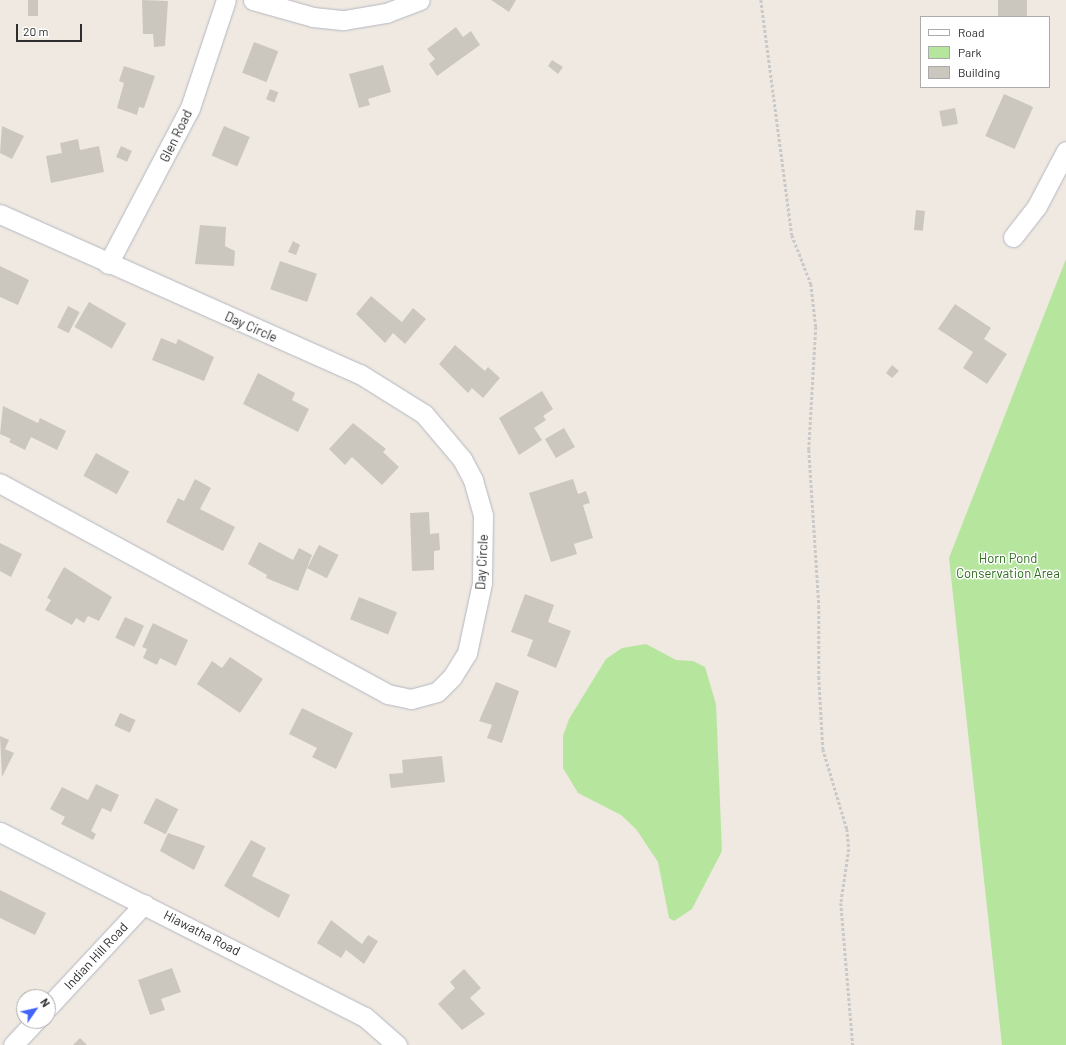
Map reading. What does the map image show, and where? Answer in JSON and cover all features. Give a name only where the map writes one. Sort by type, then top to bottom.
[{"type":"street","name":"Glen Road","points":[[108,264],[190,108],[226,0]]},
{"type":"street","points":[[253,0],[313,17],[344,20],[386,14],[420,0]]},
{"type":"street","points":[[1013,238],[1037,206],[1066,151]]},
{"type":"street","name":"Day Circle","points":[[0,214],[108,264],[360,374],[404,399],[436,427],[473,480],[483,516],[482,583],[466,653],[452,678],[437,692],[411,699],[388,694],[0,483]]},
{"type":"street","name":"Hiawatha Road","points":[[0,832],[366,1017],[387,1033],[397,1045]]},
{"type":"street","name":"Indian Hill Road","points":[[56,998],[144,904]]},
{"type":"street","points":[[13,1045],[28,1029]]},
{"type":"path","points":[[761,0],[792,235],[811,284],[816,327],[809,450],[819,599],[819,685],[823,749],[847,829],[849,849],[841,903],[853,1045]]},
{"type":"green space","name":"Horn Pond Conservation Area","points":[[1066,259],[1066,1045],[1002,1045],[949,558]]},
{"type":"green space","points":[[646,644],[676,660],[693,661],[705,667],[716,704],[722,851],[692,909],[674,921],[669,918],[658,862],[636,829],[621,815],[578,793],[563,768],[563,736],[569,719],[606,659],[622,648]]},
{"type":"building","points":[[28,0],[38,0],[38,16],[28,16]]},
{"type":"building","points":[[142,0],[168,1],[165,46],[154,47],[153,34],[143,34]]},
{"type":"building","points":[[491,0],[516,0],[509,12]]},
{"type":"building","points":[[998,0],[1027,0],[1027,16],[998,16]]},
{"type":"building","points":[[456,27],[463,37],[471,31],[480,45],[437,76],[429,64],[435,59],[427,49]]},
{"type":"building","points":[[254,42],[278,51],[266,82],[242,73]]},
{"type":"building","points":[[552,60],[563,67],[558,74],[548,66]]},
{"type":"building","points":[[383,65],[391,92],[368,99],[370,105],[359,108],[349,74]]},
{"type":"building","points":[[124,66],[155,76],[144,108],[139,107],[137,115],[117,108],[124,83],[119,81]]},
{"type":"building","points":[[270,89],[278,92],[274,102],[266,99]]},
{"type":"building","points":[[1004,94],[1033,107],[1015,149],[985,136]]},
{"type":"building","points":[[955,108],[958,124],[942,127],[939,111]]},
{"type":"building","points":[[2,126],[24,136],[12,159],[0,153]]},
{"type":"building","points":[[224,126],[250,137],[237,166],[211,155]]},
{"type":"building","points":[[78,139],[80,150],[99,146],[104,172],[51,183],[46,156],[62,153],[60,143]]},
{"type":"building","points":[[121,146],[132,151],[127,162],[116,157]]},
{"type":"building","points":[[916,210],[925,211],[923,231],[914,230]]},
{"type":"building","points":[[200,225],[226,227],[225,246],[235,251],[234,266],[195,264]]},
{"type":"building","points":[[293,241],[300,245],[296,255],[288,252]]},
{"type":"building","points":[[280,261],[317,274],[307,302],[270,289]]},
{"type":"building","points":[[0,266],[29,280],[18,305],[0,297]]},
{"type":"building","points":[[371,296],[402,322],[413,308],[426,319],[405,344],[393,333],[385,343],[356,314]]},
{"type":"building","points":[[89,302],[126,324],[112,349],[75,327]]},
{"type":"building","points":[[955,304],[991,328],[984,339],[1007,354],[987,384],[963,368],[973,352],[938,329]]},
{"type":"building","points":[[68,306],[80,312],[69,333],[57,327]]},
{"type":"building","points":[[161,338],[176,344],[178,339],[214,357],[204,381],[152,360]]},
{"type":"building","points":[[455,345],[485,371],[488,367],[500,378],[483,398],[472,388],[468,393],[439,364]]},
{"type":"building","points":[[892,365],[899,371],[892,378],[886,373]]},
{"type":"building","points":[[258,373],[295,393],[292,400],[309,409],[298,432],[243,404]]},
{"type":"building","points":[[542,391],[553,409],[543,416],[546,420],[534,428],[542,440],[519,455],[499,418]]},
{"type":"building","points":[[3,406],[38,423],[40,418],[66,431],[57,450],[31,437],[25,450],[9,442],[11,439],[0,434]]},
{"type":"building","points":[[353,423],[386,449],[383,452],[399,467],[382,485],[352,457],[345,465],[329,449]]},
{"type":"building","points":[[564,428],[575,447],[556,458],[545,439]]},
{"type":"building","points":[[96,453],[129,471],[117,494],[83,476]]},
{"type":"building","points":[[195,479],[211,488],[200,509],[235,527],[223,551],[166,522],[178,498],[184,501]]},
{"type":"building","points":[[573,479],[578,494],[586,491],[590,503],[583,505],[593,538],[574,544],[577,554],[551,562],[529,493]]},
{"type":"building","points":[[429,512],[430,534],[439,533],[440,550],[434,551],[434,570],[412,571],[410,513]]},
{"type":"building","points":[[259,542],[293,560],[299,548],[312,555],[298,591],[266,578],[267,575],[248,564]]},
{"type":"building","points":[[0,543],[22,554],[11,577],[0,571]]},
{"type":"building","points":[[319,545],[339,555],[327,578],[307,568]]},
{"type":"building","points":[[64,567],[112,597],[99,621],[88,616],[84,623],[76,618],[72,625],[45,610],[51,600],[47,598]]},
{"type":"building","points":[[525,594],[554,605],[548,622],[571,631],[556,668],[527,656],[533,640],[511,632]]},
{"type":"building","points":[[359,597],[397,612],[388,635],[350,619]]},
{"type":"building","points":[[125,617],[144,626],[134,647],[115,638]]},
{"type":"building","points":[[153,623],[188,640],[176,666],[160,658],[157,665],[143,658],[147,649],[142,647]]},
{"type":"building","points":[[230,657],[263,679],[240,713],[197,684],[212,661],[222,668]]},
{"type":"building","points":[[496,682],[519,691],[502,743],[487,738],[492,725],[479,721]]},
{"type":"building","points":[[302,708],[353,733],[336,769],[312,757],[317,748],[289,734]]},
{"type":"building","points":[[120,713],[136,720],[130,733],[114,726]]},
{"type":"building","points":[[0,736],[9,740],[5,749],[14,753],[2,777]]},
{"type":"building","points":[[442,756],[445,782],[391,788],[389,774],[403,773],[402,760]]},
{"type":"building","points":[[96,784],[119,795],[111,812],[102,808],[91,831],[96,834],[93,840],[61,824],[65,817],[50,809],[62,787],[88,800]]},
{"type":"building","points":[[156,798],[178,809],[166,834],[143,823]]},
{"type":"building","points":[[168,833],[205,846],[194,870],[160,851]]},
{"type":"building","points":[[251,840],[266,848],[252,876],[290,895],[279,918],[224,886]]},
{"type":"building","points":[[0,890],[46,913],[35,935],[0,918]]},
{"type":"building","points":[[331,920],[362,944],[368,935],[378,941],[364,964],[346,950],[341,958],[317,943]]},
{"type":"building","points":[[172,968],[181,992],[161,999],[165,1010],[150,1015],[138,980]]},
{"type":"building","points":[[464,969],[481,988],[470,998],[485,1014],[462,1030],[438,1004],[455,988],[450,982]]},
{"type":"building","points":[[80,1038],[87,1045],[73,1045]]}]
